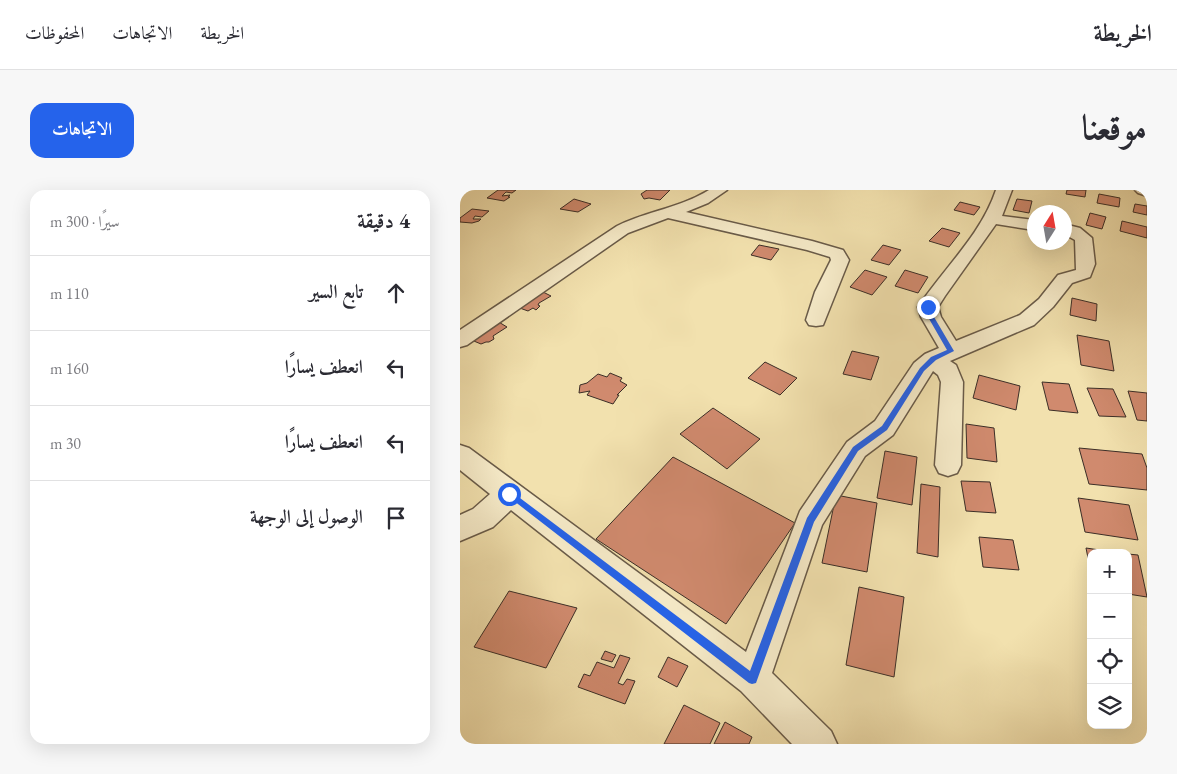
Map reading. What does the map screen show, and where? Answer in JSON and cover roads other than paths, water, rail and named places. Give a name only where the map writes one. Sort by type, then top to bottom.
[{"type":"street","points":[[460,340],[606,242],[618,230],[699,202],[719,190]]},
{"type":"street","points":[[948,465],[952,382],[928,307],[992,219],[1004,190]]},
{"type":"street","points":[[666,213],[812,246],[837,254],[840,260],[825,292],[816,320]]},
{"type":"street","points":[[992,219],[1027,224]]},
{"type":"street","points":[[752,679],[810,520],[856,449],[884,428],[922,369],[942,355],[1026,320],[1046,303],[1065,279],[1084,273],[1088,262],[1082,246],[1084,238],[1072,232]]},
{"type":"street","points":[[460,455],[752,679],[818,744]]},
{"type":"street","points":[[460,528],[483,518],[509,494]]}]
